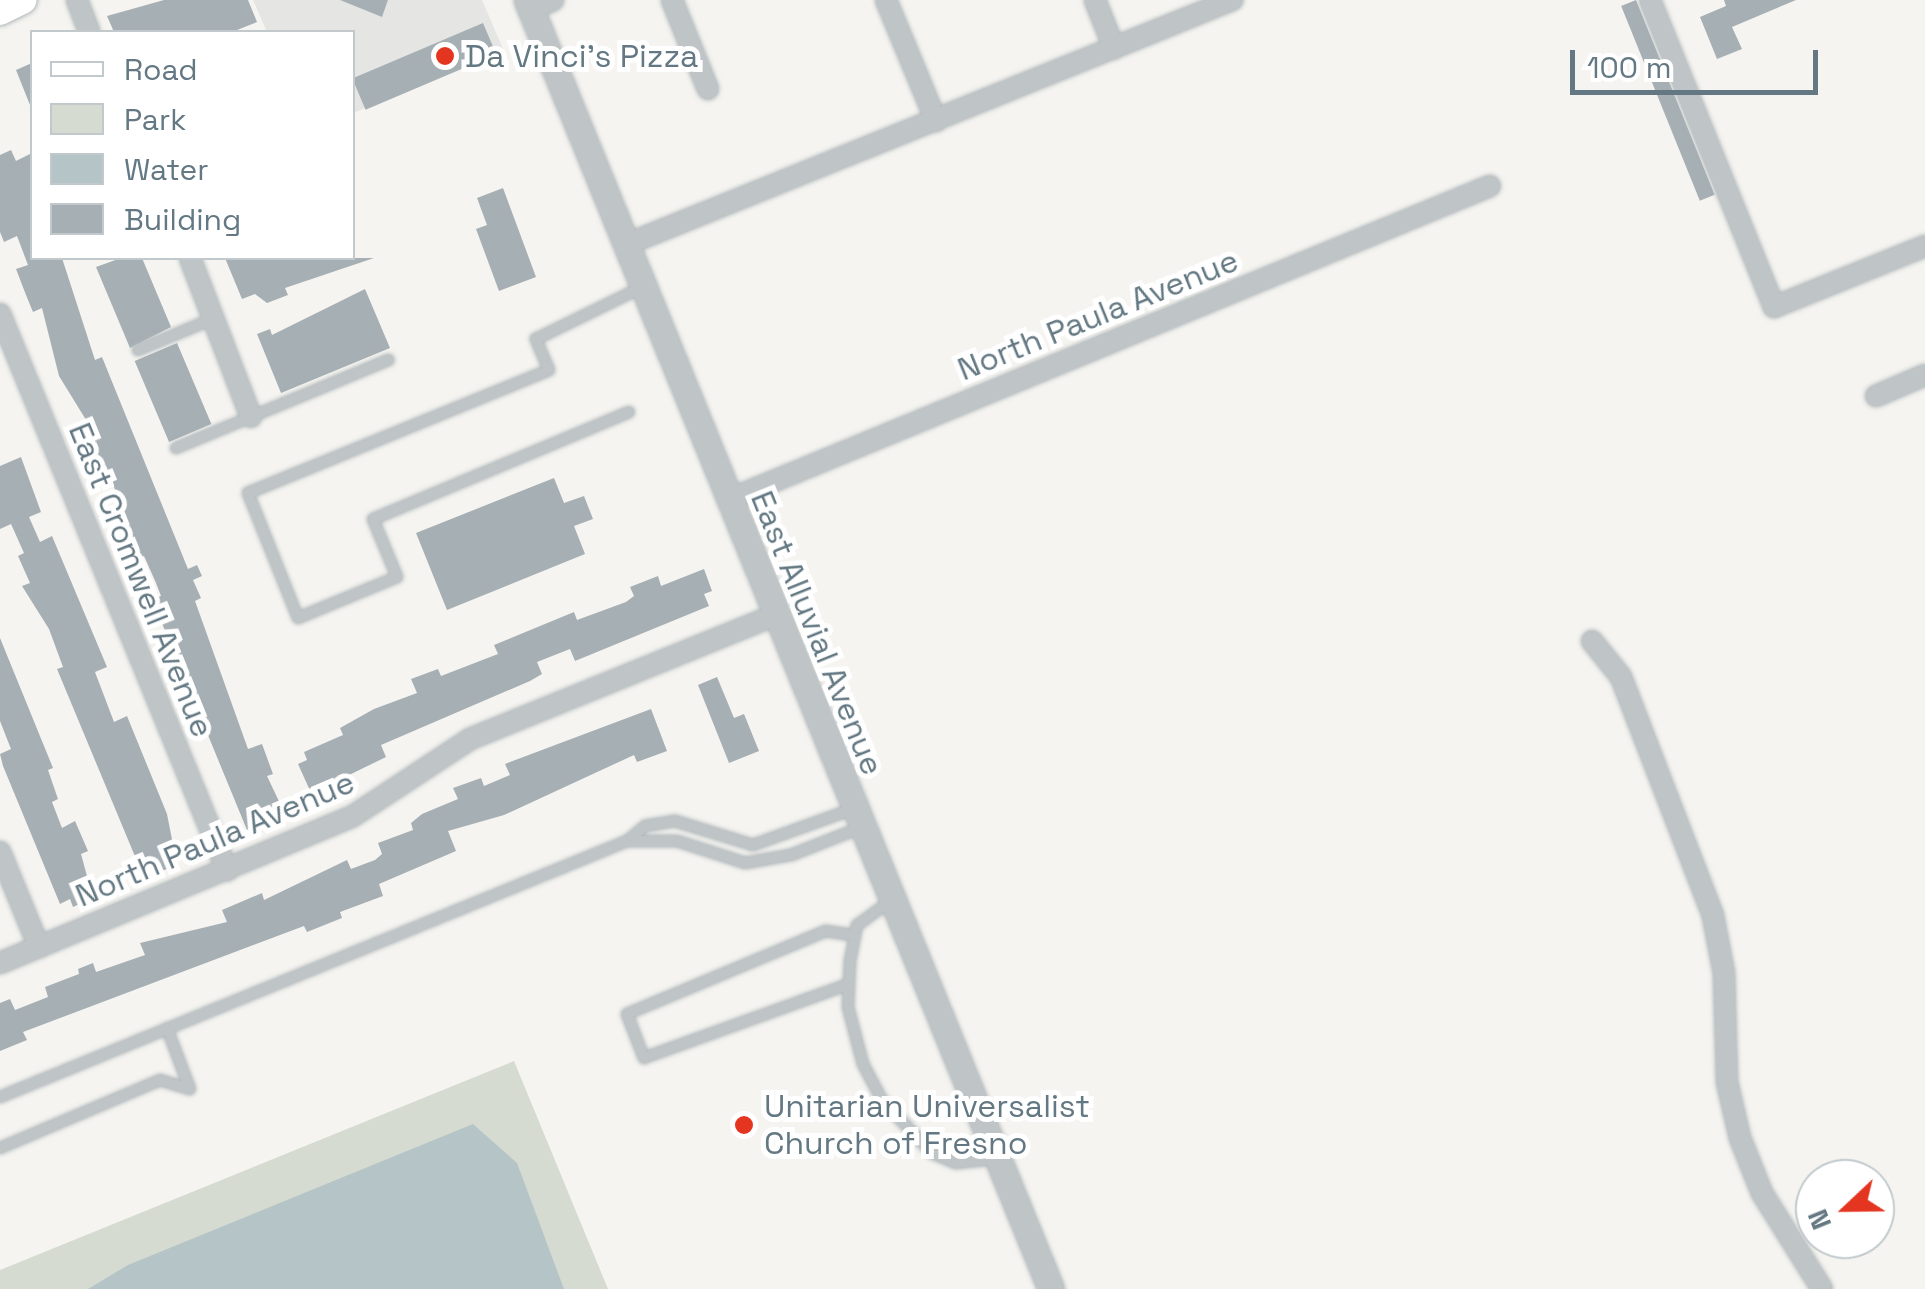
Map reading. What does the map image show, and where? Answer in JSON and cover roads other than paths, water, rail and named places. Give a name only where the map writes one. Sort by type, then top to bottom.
[{"type":"main road","points":[[0,11],[23,0]]},
{"type":"street","points":[[77,0],[88,30]]},
{"type":"street","points":[[672,0],[708,89]]},
{"type":"street","points":[[886,0],[936,121]]},
{"type":"street","points":[[1095,0],[1114,48]]},
{"type":"street","points":[[626,246],[1232,0]]},
{"type":"street","points":[[1650,0],[1774,307],[1925,246]]},
{"type":"street","name":"East Alluvial Avenue","points":[[537,3],[642,287],[1050,1289]]},
{"type":"street","name":"North Paula Avenue","points":[[728,500],[1490,186]]},
{"type":"street","points":[[191,260],[251,416]]},
{"type":"street","name":"East Cromwell Avenue","points":[[0,314],[227,870]]},
{"type":"street","points":[[1876,396],[1925,375]]},
{"type":"street","name":"North Paula Avenue","points":[[0,963],[353,816],[470,739],[776,615]]},
{"type":"street","points":[[1592,641],[1620,677],[1713,916],[1724,973],[1727,1082],[1740,1138],[1762,1193],[1822,1289]]},
{"type":"street","points":[[0,852],[39,947]]},
{"type":"lane","points":[[629,412],[373,518],[397,576],[298,618],[248,493],[549,370],[536,339],[642,287]]},
{"type":"lane","points":[[138,350],[216,318]]},
{"type":"lane","points":[[176,448],[388,360]]},
{"type":"lane","points":[[627,842],[677,841],[746,863],[791,855],[856,818]]},
{"type":"lane","points":[[0,1097],[627,842],[645,826],[675,821],[753,845],[856,818]]},
{"type":"lane","points":[[890,902],[862,918],[855,936],[848,1006],[863,1064],[907,1131],[944,1160],[994,1159]]},
{"type":"lane","points":[[849,984],[644,1058],[626,1014],[825,931],[855,936]]},
{"type":"lane","points":[[0,1148],[160,1080],[190,1089],[167,1028]]},
{"type":"water","points":[[473,1124],[517,1163],[564,1289],[88,1289],[128,1265]]},
{"type":"place","name":"Da Vinci's Pizza","points":[[445,56]]},
{"type":"place","name":"Unitarian Universalist Church of Fresno","points":[[744,1125]]}]
